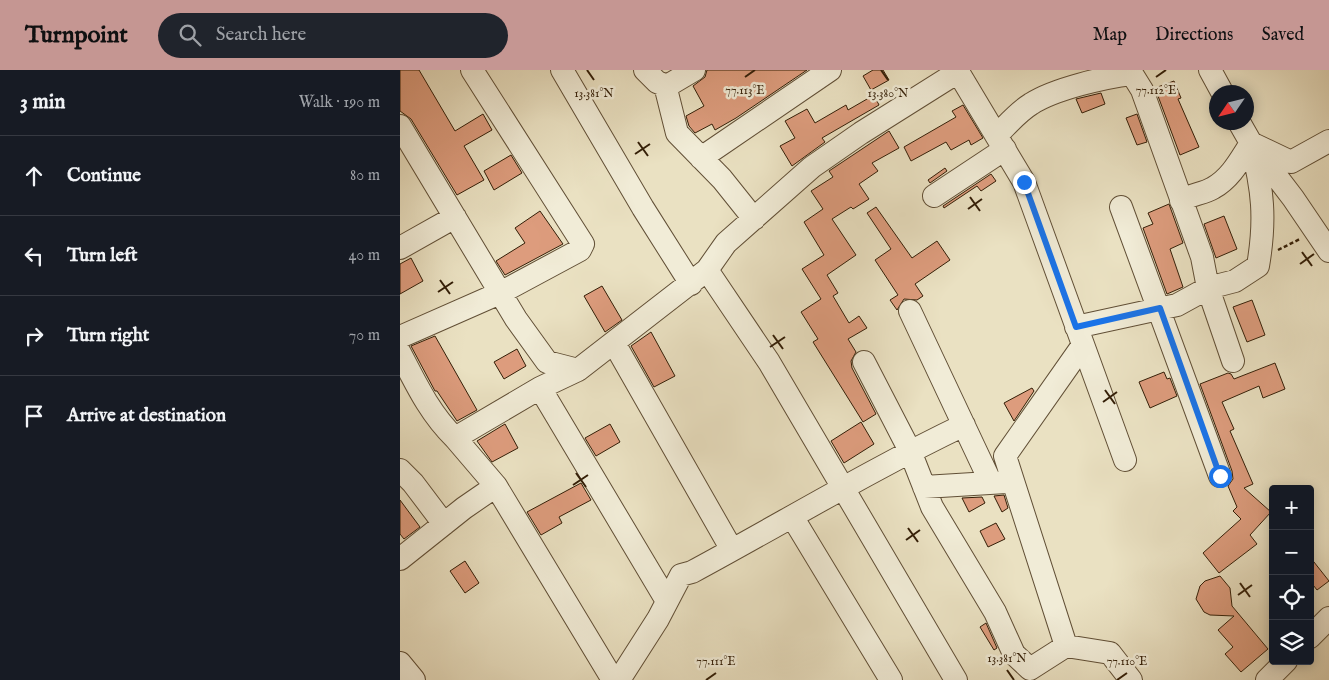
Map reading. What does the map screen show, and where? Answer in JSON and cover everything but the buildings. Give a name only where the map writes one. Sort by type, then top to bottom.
[{"type":"street","points":[[400,337],[500,293],[580,250],[583,244],[472,70]]},
{"type":"street","points":[[562,70],[643,208],[770,362],[956,680]]},
{"type":"street","points":[[645,70],[657,82],[665,85],[694,70]]},
{"type":"street","points":[[701,158],[830,70]]},
{"type":"street","points":[[1210,70],[1218,85]]},
{"type":"street","points":[[455,438],[540,388],[578,370],[699,277],[726,243],[812,167],[861,132],[958,71],[1024,182],[1125,460]]},
{"type":"street","points":[[934,196],[1001,142],[1020,113],[1046,95],[1119,75],[1132,74],[1142,90],[1202,257],[1208,288],[1233,361]]},
{"type":"street","points":[[665,85],[677,133],[722,179],[754,219]]},
{"type":"street","points":[[400,126],[407,155],[455,217],[500,293],[547,362],[578,370]]},
{"type":"street","points":[[1244,130],[1329,251]]},
{"type":"street","points":[[1251,143],[1291,162],[1329,141]]},
{"type":"street","points":[[1181,202],[1191,195],[1213,188],[1233,172],[1251,143]]},
{"type":"street","points":[[1002,482],[1005,456],[1079,336],[1177,304],[1208,288],[1235,281],[1258,266],[1264,233],[1262,187],[1251,143]]},
{"type":"street","points":[[1121,207],[1160,308],[1220,476]]},
{"type":"street","points":[[400,248],[455,217]]},
{"type":"street","points":[[910,311],[964,425],[1002,482],[1066,646]]},
{"type":"street","points":[[614,343],[732,550]]},
{"type":"street","points":[[400,353],[429,408],[440,424],[455,438],[496,486],[613,680]]},
{"type":"street","points":[[864,362],[910,451],[932,507],[995,612],[1014,654],[1030,669],[1066,646],[1110,653],[1130,680]]},
{"type":"street","points":[[540,388],[667,601]]},
{"type":"street","points":[[619,680],[681,575],[692,572],[792,518],[842,486],[964,425]]},
{"type":"street","points":[[400,470],[413,482],[444,524]]},
{"type":"street","points":[[924,487],[1002,482]]},
{"type":"street","points":[[400,559],[496,486]]},
{"type":"street","points":[[792,518],[891,680]]},
{"type":"street","points":[[1314,633],[1329,618]]},
{"type":"street","points":[[400,663],[414,680]]},
{"type":"street","points":[[1267,680],[1282,665]]},
{"type":"path","points":[[1258,266],[1279,249],[1314,230]]},
{"type":"route","points":[[1024,182],[1076,327],[1160,308],[1220,476]]}]
